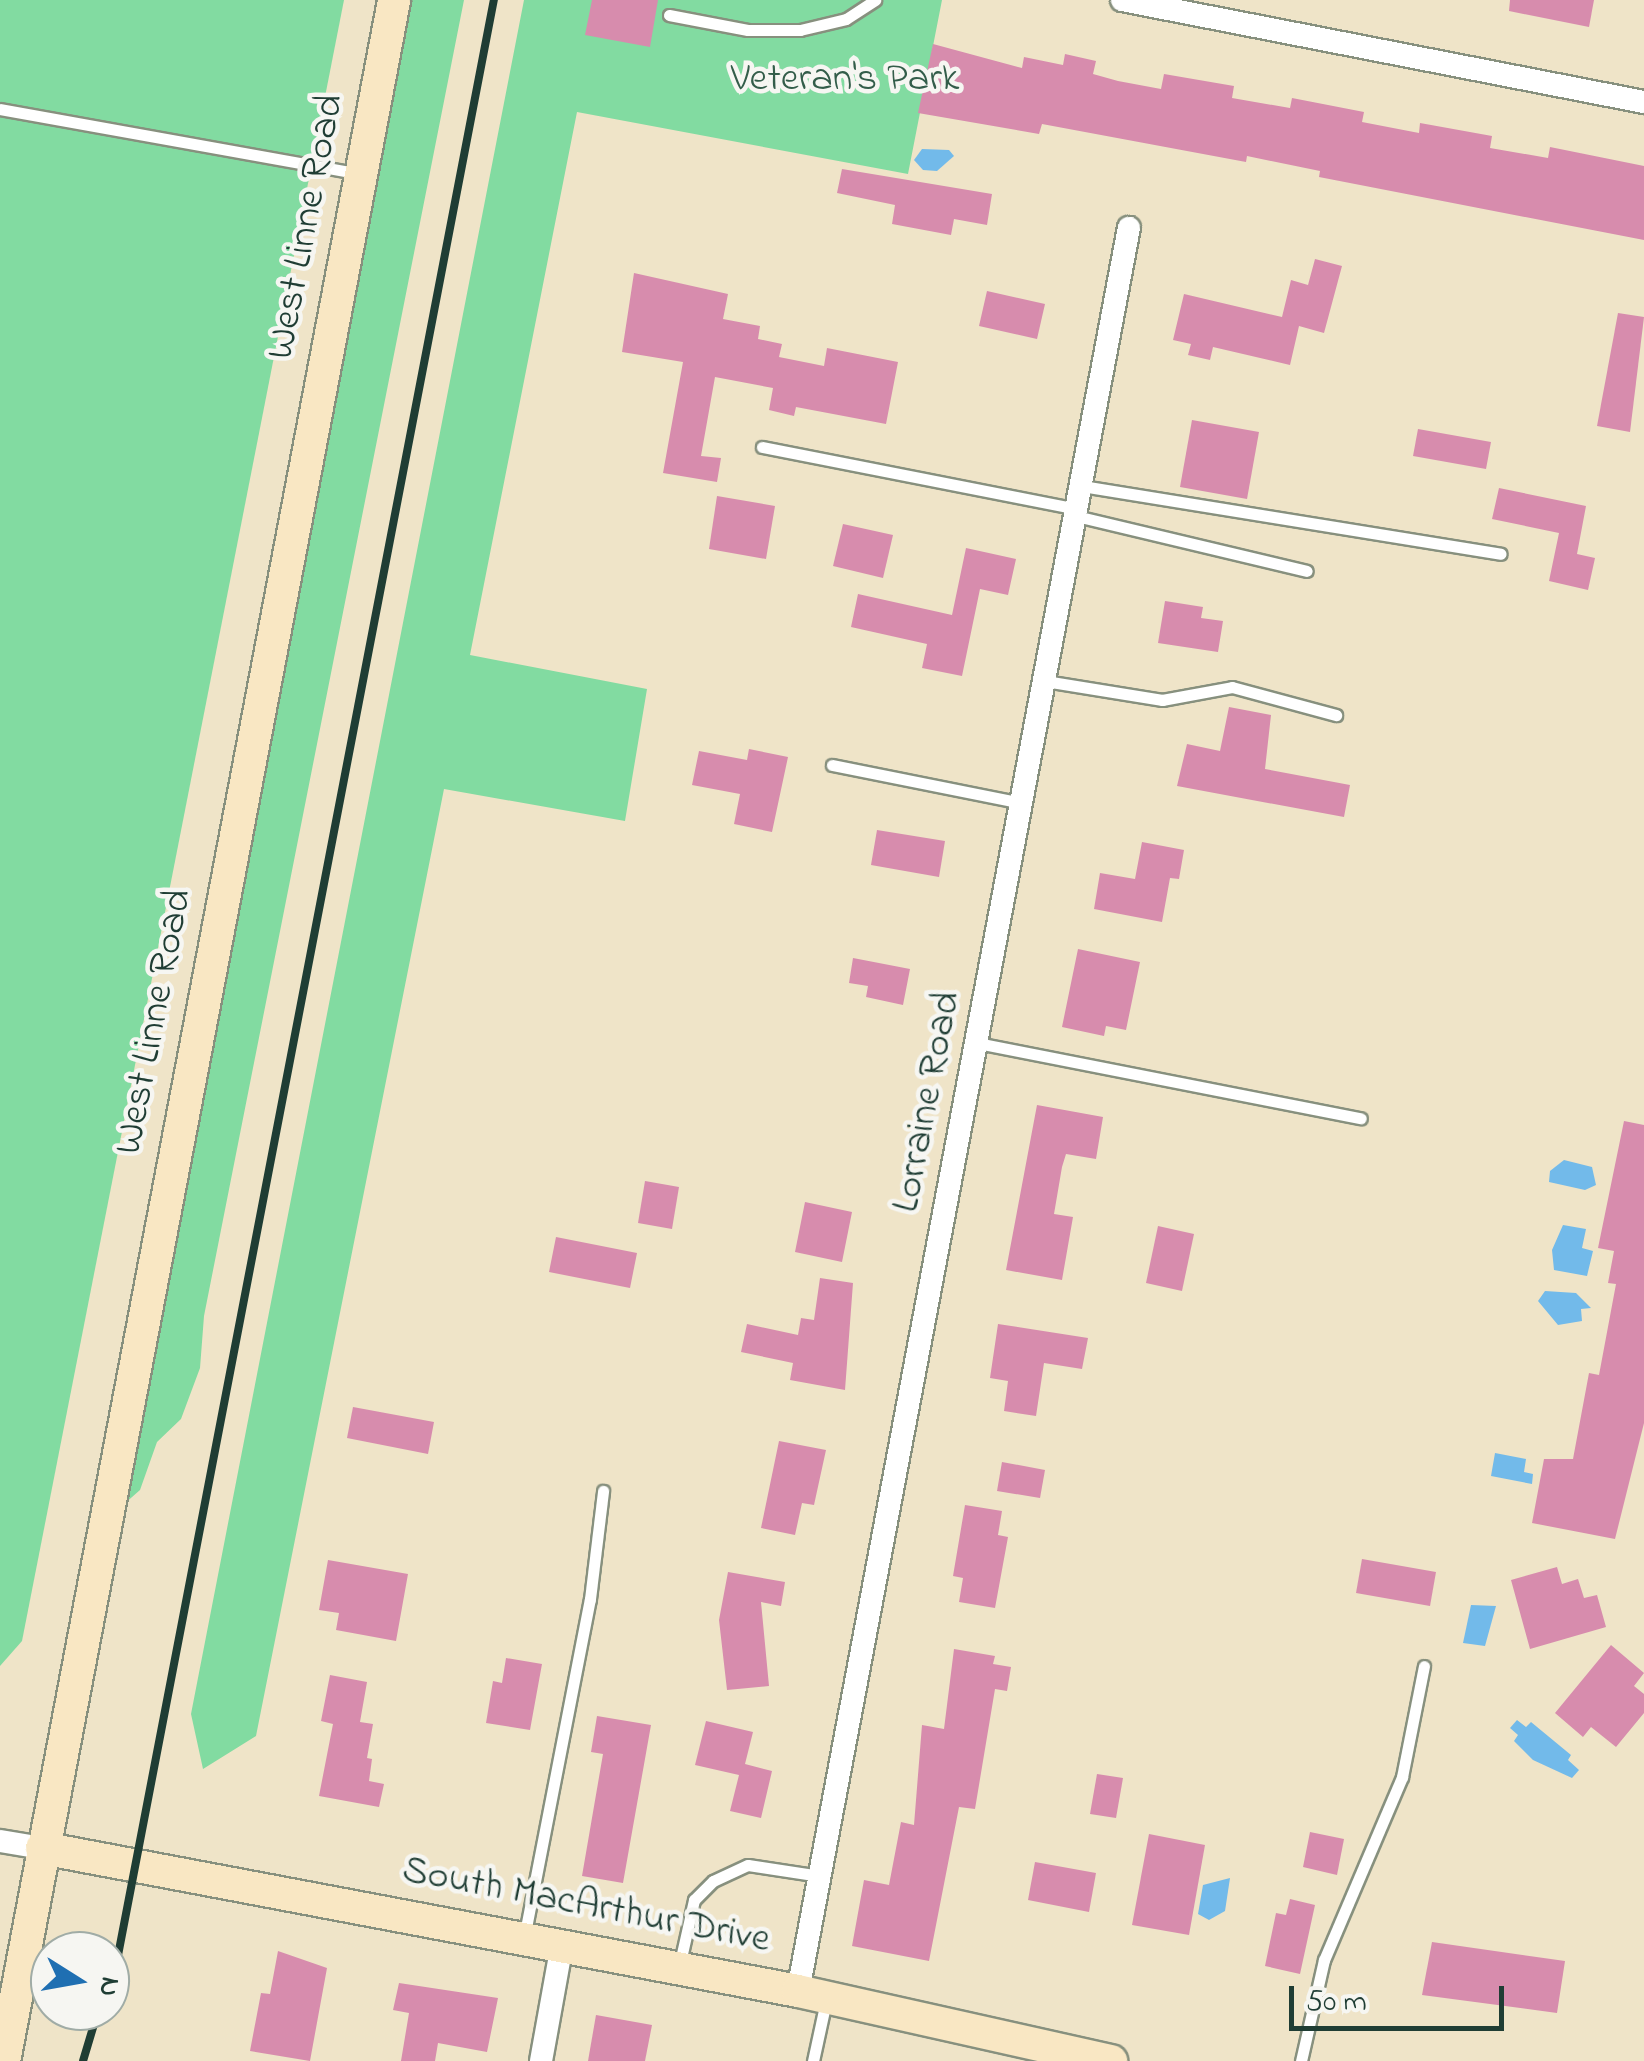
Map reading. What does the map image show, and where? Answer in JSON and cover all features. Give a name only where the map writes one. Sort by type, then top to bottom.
[{"type":"street","name":"West Linne Road","points":[[4,2061],[394,0]]},
{"type":"street","points":[[1122,0],[1644,102]]},
{"type":"street","name":"Lorraine Road","points":[[813,1994],[820,1876],[1129,228]]},
{"type":"street","points":[[0,1841],[42,1848]]},
{"type":"street","name":"South MacArthur Drive","points":[[42,1848],[679,1967],[1111,2061]]},
{"type":"street","points":[[541,2061],[562,1944]]},
{"type":"lane","points":[[670,16],[748,30],[800,30],[846,19],[874,0]]},
{"type":"lane","points":[[0,109],[360,174]]},
{"type":"lane","points":[[762,447],[1079,503],[1501,554]]},
{"type":"lane","points":[[1079,503],[1307,571]]},
{"type":"lane","points":[[1045,681],[1162,700],[1232,687],[1336,715]]},
{"type":"lane","points":[[832,765],[1022,803]]},
{"type":"lane","points":[[977,1042],[1360,1118]]},
{"type":"lane","points":[[524,1938],[586,1617],[603,1491]]},
{"type":"lane","points":[[1302,2061],[1324,1960],[1402,1777],[1424,1666]]},
{"type":"lane","points":[[679,1967],[694,1900],[713,1882],[748,1865],[820,1876]]},
{"type":"lane","points":[[813,1994],[814,2061]]},
{"type":"green space","points":[[0,0],[344,0],[22,1641],[0,1666]]},
{"type":"green space","points":[[408,0],[464,0],[204,1316],[200,1368],[181,1419],[157,1442],[140,1490],[123,1505]]},
{"type":"green space","name":"Veteran's Park","points":[[524,0],[942,0],[908,174],[577,112],[470,655],[647,689],[625,821],[444,789],[256,1736],[203,1769],[191,1714]]},
{"type":"water","points":[[922,149],[949,150],[954,156],[937,171],[923,170],[914,160]]},
{"type":"water","points":[[1564,1160],[1592,1167],[1596,1185],[1585,1190],[1549,1182],[1550,1171]]},
{"type":"water","points":[[1563,1225],[1586,1229],[1582,1248],[1593,1251],[1587,1276],[1554,1270],[1552,1250]]},
{"type":"water","points":[[1545,1291],[1576,1293],[1591,1308],[1581,1309],[1582,1321],[1558,1325],[1538,1301]]},
{"type":"water","points":[[1495,1453],[1526,1459],[1524,1472],[1533,1474],[1532,1484],[1491,1476]]},
{"type":"water","points":[[1471,1605],[1496,1606],[1485,1646],[1463,1643]]},
{"type":"water","points":[[1517,1720],[1526,1727],[1531,1722],[1571,1755],[1568,1760],[1579,1770],[1572,1778],[1533,1760],[1514,1741],[1518,1735],[1510,1728]]},
{"type":"water","points":[[1230,1878],[1225,1911],[1209,1920],[1198,1914],[1203,1885]]},
{"type":"building","points":[[592,0],[658,0],[650,47],[585,35]]},
{"type":"building","points":[[1510,0],[1594,0],[1589,27],[1509,11]]},
{"type":"building","points":[[933,44],[1022,68],[1024,57],[1063,65],[1065,54],[1096,61],[1093,74],[1118,81],[1161,89],[1164,74],[1234,86],[1232,98],[1290,108],[1292,98],[1364,112],[1362,122],[1419,133],[1420,123],[1492,136],[1490,148],[1548,158],[1550,147],[1644,166],[1644,240],[1319,177],[1320,171],[1247,156],[1246,162],[1042,124],[1039,134],[918,113]]},
{"type":"building","points":[[842,169],[992,194],[987,225],[954,219],[951,235],[892,224],[895,205],[837,193]]},
{"type":"building","points":[[1315,259],[1342,266],[1324,333],[1299,326],[1290,365],[1213,347],[1210,360],[1188,355],[1191,344],[1173,340],[1184,294],[1282,317],[1291,280],[1308,285]]},
{"type":"building","points":[[634,273],[728,294],[723,319],[760,326],[758,339],[782,344],[779,357],[824,366],[827,348],[898,362],[886,424],[796,407],[794,416],[769,410],[773,388],[715,377],[701,456],[721,458],[717,482],[663,473],[683,362],[622,352]]},
{"type":"building","points":[[987,291],[1045,304],[1037,339],[979,326]]},
{"type":"building","points":[[1618,313],[1644,317],[1630,432],[1597,426]]},
{"type":"building","points":[[1192,420],[1259,432],[1247,499],[1180,487]]},
{"type":"building","points":[[1418,429],[1491,442],[1486,469],[1413,456]]},
{"type":"building","points":[[1499,488],[1586,506],[1577,554],[1595,558],[1588,590],[1549,581],[1559,533],[1492,519]]},
{"type":"building","points":[[717,496],[775,506],[766,559],[709,549]]},
{"type":"building","points":[[843,524],[893,535],[883,578],[833,566]]},
{"type":"building","points":[[966,548],[1016,559],[1008,595],[980,589],[962,676],[922,668],[927,644],[851,627],[858,594],[952,615]]},
{"type":"building","points":[[1165,601],[1203,607],[1201,618],[1223,621],[1218,652],[1158,643]]},
{"type":"building","points":[[1229,707],[1271,715],[1265,769],[1350,785],[1344,817],[1177,786],[1187,744],[1220,751]]},
{"type":"building","points":[[749,749],[788,757],[772,832],[734,824],[740,794],[692,785],[699,751],[747,760]]},
{"type":"building","points":[[877,830],[945,841],[939,877],[871,865]]},
{"type":"building","points":[[1142,842],[1184,850],[1179,879],[1170,878],[1162,922],[1094,909],[1100,873],[1135,879]]},
{"type":"building","points":[[1078,949],[1140,962],[1126,1030],[1106,1026],[1104,1036],[1062,1027]]},
{"type":"building","points":[[853,958],[910,969],[903,1005],[866,997],[868,986],[849,983]]},
{"type":"building","points":[[1037,1105],[1103,1117],[1096,1159],[1066,1154],[1062,1167],[1054,1214],[1073,1217],[1062,1280],[1006,1270]]},
{"type":"building","points":[[1624,1121],[1644,1125],[1644,1423],[1615,1539],[1532,1523],[1544,1459],[1573,1459],[1589,1373],[1599,1375],[1616,1284],[1608,1283],[1614,1251],[1598,1248]]},
{"type":"building","points":[[645,1181],[679,1187],[672,1229],[638,1223]]},
{"type":"building","points":[[805,1202],[852,1212],[842,1262],[795,1252]]},
{"type":"building","points":[[1158,1226],[1194,1234],[1182,1291],[1146,1283]]},
{"type":"building","points":[[556,1237],[637,1253],[630,1288],[549,1272]]},
{"type":"building","points":[[820,1278],[853,1283],[845,1390],[790,1380],[793,1363],[741,1352],[747,1324],[798,1335],[801,1318],[814,1320]]},
{"type":"building","points":[[998,1324],[1088,1338],[1082,1369],[1044,1363],[1036,1416],[1004,1411],[1008,1381],[990,1378]]},
{"type":"building","points":[[353,1407],[434,1422],[428,1454],[347,1438]]},
{"type":"building","points":[[779,1441],[826,1450],[814,1505],[802,1503],[795,1535],[761,1528]]},
{"type":"building","points":[[1002,1462],[1045,1470],[1040,1498],[997,1491]]},
{"type":"building","points":[[965,1505],[1002,1511],[998,1535],[1008,1537],[995,1608],[959,1602],[963,1578],[953,1576]]},
{"type":"building","points":[[1362,1559],[1436,1572],[1430,1606],[1356,1593]]},
{"type":"building","points":[[328,1560],[408,1574],[396,1641],[336,1630],[339,1613],[319,1610]]},
{"type":"building","points":[[1557,1567],[1562,1584],[1578,1579],[1584,1598],[1597,1595],[1606,1627],[1530,1649],[1511,1580]]},
{"type":"building","points":[[728,1572],[785,1582],[781,1606],[761,1602],[769,1686],[727,1690],[719,1620]]},
{"type":"building","points":[[1611,1645],[1644,1673],[1634,1686],[1644,1694],[1644,1713],[1616,1747],[1591,1727],[1583,1737],[1555,1713]]},
{"type":"building","points":[[954,1649],[995,1656],[993,1664],[1011,1667],[1007,1691],[995,1689],[975,1809],[959,1807],[929,1961],[852,1946],[864,1880],[889,1885],[901,1822],[914,1825],[922,1725],[944,1729]]},
{"type":"building","points":[[506,1658],[542,1664],[530,1730],[486,1723],[493,1681],[502,1683]]},
{"type":"building","points":[[330,1675],[367,1682],[360,1722],[373,1724],[367,1758],[372,1759],[369,1781],[384,1784],[379,1807],[319,1796],[333,1724],[321,1721]]},
{"type":"building","points":[[597,1716],[651,1725],[623,1883],[582,1876],[603,1754],[591,1752]]},
{"type":"building","points":[[706,1721],[753,1732],[745,1764],[772,1771],[761,1818],[730,1811],[739,1775],[695,1765]]},
{"type":"building","points":[[1097,1774],[1123,1778],[1116,1818],[1090,1814]]},
{"type":"building","points":[[1310,1832],[1344,1839],[1337,1875],[1303,1867]]},
{"type":"building","points":[[1149,1834],[1205,1845],[1189,1935],[1132,1925]]},
{"type":"building","points":[[1035,1862],[1096,1873],[1089,1912],[1028,1900]]},
{"type":"building","points":[[1290,1899],[1315,1905],[1300,1974],[1265,1966],[1276,1913],[1286,1915]]},
{"type":"building","points":[[1432,1942],[1565,1961],[1557,2013],[1422,1995]]},
{"type":"building","points":[[278,1951],[327,1968],[310,2061],[250,2051],[261,1993],[270,1994]]},
{"type":"building","points":[[399,1983],[498,1998],[487,2052],[438,2043],[435,2061],[401,2061],[409,2013],[393,2010]]},
{"type":"building","points":[[596,2015],[652,2025],[645,2061],[588,2061]]},
{"type":"railway","points":[[123,1931],[494,0]]},
{"type":"railway","points":[[83,2061],[92,2031]]}]
